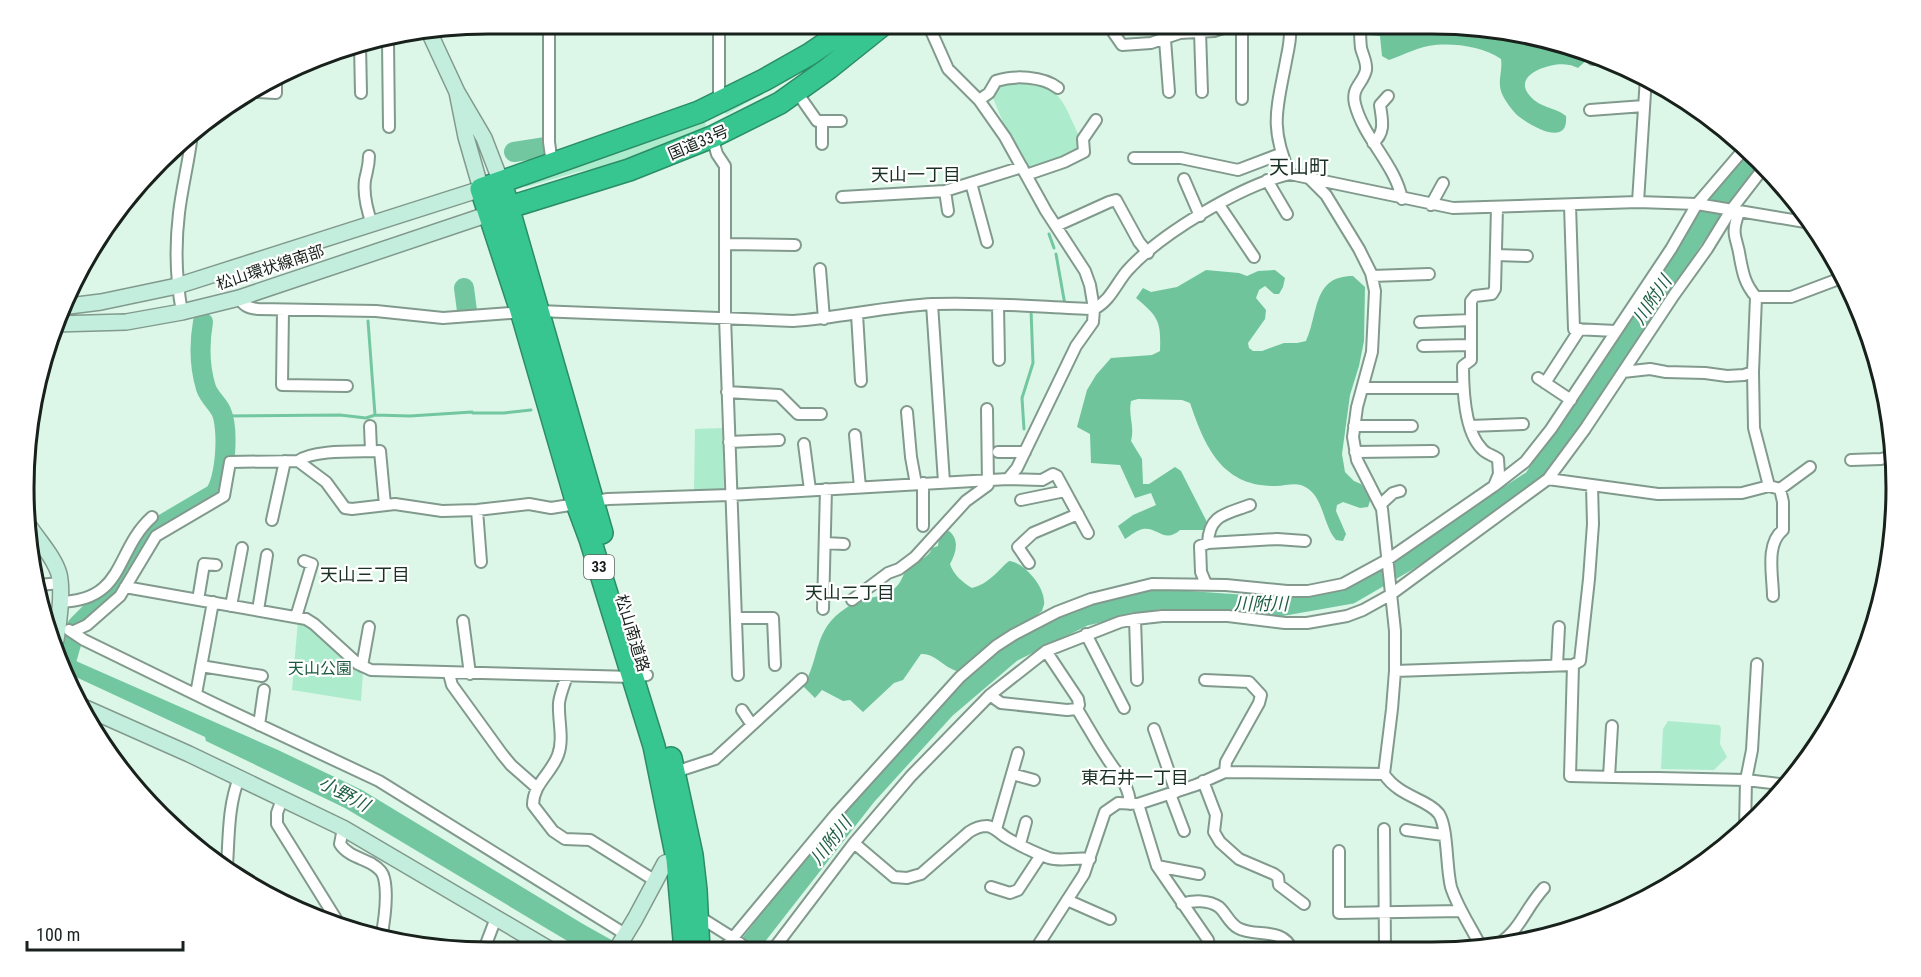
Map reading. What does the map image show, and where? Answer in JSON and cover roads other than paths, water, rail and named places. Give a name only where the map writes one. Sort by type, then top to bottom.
[{"type":"highway","name":"国道33号","points":[[491,186],[695,113],[810,54],[839,34]]},
{"type":"highway","name":"国道33号","points":[[499,211],[629,170],[712,137],[780,103],[871,34]]},
{"type":"highway","name":"松山南道路","points":[[491,186],[585,503],[640,676],[668,742],[667,774],[697,915],[698,942]]},
{"type":"highway","name":"松山南道路","points":[[684,857],[684,942]]},
{"type":"street","points":[[549,34],[549,142],[552,164]]},
{"type":"street","points":[[719,34],[719,102]]},
{"type":"street","points":[[932,34],[948,69],[979,100],[1005,137],[1056,226],[1085,271],[1094,309],[1093,322],[1076,346],[1017,468],[1008,479]]},
{"type":"street","points":[[1114,34],[1122,45],[1150,43],[1178,34]]},
{"type":"street","points":[[1168,34],[1168,92]]},
{"type":"street","points":[[1196,34],[1202,92]]},
{"type":"street","points":[[1242,34],[1242,99]]},
{"type":"street","points":[[1290,34],[1276,113],[1280,154],[1290,174]]},
{"type":"street","points":[[1360,34],[1366,67],[1365,74],[1354,92],[1355,104],[1364,127],[1400,187],[1402,199]]},
{"type":"street","points":[[432,38],[457,92],[484,138],[491,186]]},
{"type":"street","points":[[388,46],[388,127]]},
{"type":"street","points":[[360,53],[361,93]]},
{"type":"street","points":[[979,100],[989,93],[996,81],[1003,78],[1042,80],[1058,88]]},
{"type":"street","points":[[266,92],[276,93],[276,87]]},
{"type":"street","points":[[1638,202],[1645,87]]},
{"type":"street","points":[[796,91],[817,121],[841,121]]},
{"type":"street","points":[[1373,143],[1382,133],[1380,105],[1388,96]]},
{"type":"street","points":[[1590,110],[1644,106]]},
{"type":"street","points":[[842,196],[945,191],[1064,162],[1084,152],[1083,139],[1096,120]]},
{"type":"street","points":[[822,121],[822,144]]},
{"type":"street","points":[[712,137],[717,154],[725,166],[725,317],[738,675]]},
{"type":"street","points":[[182,312],[177,286],[179,214],[190,146]]},
{"type":"street","points":[[1134,158],[1180,158],[1238,170],[1280,154]]},
{"type":"street","points":[[731,942],[829,822],[960,677],[996,646],[1032,623],[1091,599],[1152,584],[1206,584],[1287,591],[1322,589],[1343,584],[1388,563],[1525,462],[1571,400],[1700,205],[1740,154]]},
{"type":"street","points":[[369,156],[370,169],[366,180],[366,203],[372,224]]},
{"type":"street","points":[[779,942],[854,843],[910,776],[990,695],[1046,651],[1086,634],[1136,619],[1216,616],[1307,623],[1347,616],[1363,610],[1390,592],[1548,479],[1585,429],[1674,295],[1760,173]]},
{"type":"street","points":[[239,298],[243,305],[249,308],[376,311],[443,318],[529,311],[793,321],[932,304],[1094,309],[1102,305],[1127,271],[1174,231],[1268,180],[1290,174],[1453,208],[1638,202],[1700,205],[1800,221]]},
{"type":"street","points":[[1184,179],[1200,216]]},
{"type":"street","points":[[1310,179],[1326,195],[1359,249],[1372,276],[1375,291],[1372,352],[1357,406],[1353,437],[1355,452],[1380,505],[1385,524],[1395,631],[1395,671],[1384,774],[1400,792],[1432,808],[1438,814],[1447,872],[1461,911],[1477,940]]},
{"type":"street","points":[[1268,180],[1287,214]]},
{"type":"street","points":[[971,183],[987,242]]},
{"type":"street","points":[[1431,205],[1443,183]]},
{"type":"street","name":"松山環状線南部","points":[[73,306],[177,286],[491,186]]},
{"type":"street","points":[[945,191],[948,211]]},
{"type":"street","points":[[1056,226],[1116,200],[1139,242],[1148,253]]},
{"type":"street","points":[[1220,205],[1254,257]]},
{"type":"street","points":[[1570,205],[1574,329],[1616,331]]},
{"type":"street","points":[[1494,486],[1499,474],[1498,459],[1481,449],[1475,441],[1463,388],[1462,366],[1471,360],[1473,298],[1488,296],[1494,292],[1497,207]]},
{"type":"street","name":"松山環状線南部","points":[[66,324],[126,322],[182,312],[239,298],[499,211]]},
{"type":"street","points":[[1732,211],[1734,238],[1744,278],[1747,287],[1756,297],[1753,372],[1754,428],[1774,488],[1783,502],[1783,530],[1778,534],[1772,547],[1773,596]]},
{"type":"street","points":[[725,244],[795,244]]},
{"type":"street","points":[[1496,255],[1527,256]]},
{"type":"street","points":[[820,269],[824,319]]},
{"type":"street","points":[[1372,276],[1424,272]]},
{"type":"street","points":[[1756,297],[1791,297],[1836,280]]},
{"type":"street","points":[[932,304],[944,482]]},
{"type":"street","points":[[998,305],[999,360]]},
{"type":"street","points":[[283,310],[282,385],[347,386]]},
{"type":"street","points":[[857,314],[861,381]]},
{"type":"street","points":[[1420,322],[1471,321]]},
{"type":"street","points":[[1571,400],[1542,380],[1580,329]]},
{"type":"street","points":[[1423,346],[1471,345]]},
{"type":"street","points":[[1623,372],[1650,369],[1727,376],[1753,372]]},
{"type":"street","points":[[1363,388],[1463,388]]},
{"type":"street","points":[[727,392],[776,394],[798,414],[821,414]]},
{"type":"street","points":[[852,600],[888,573],[899,569],[915,557],[966,501],[988,485],[987,409]]},
{"type":"street","points":[[907,412],[910,458],[919,484],[923,526]]},
{"type":"street","points":[[1470,426],[1523,424]]},
{"type":"street","points":[[370,426],[371,451]]},
{"type":"street","points":[[1354,426],[1412,426]]},
{"type":"street","points":[[855,435],[860,487]]},
{"type":"street","points":[[729,442],[780,440]]},
{"type":"street","points":[[804,444],[810,490]]},
{"type":"street","points":[[298,461],[303,457],[318,454],[380,451],[384,505]]},
{"type":"street","points":[[1355,452],[1434,451]]},
{"type":"street","points":[[998,452],[1025,452]]},
{"type":"street","points":[[1851,460],[1886,458]]},
{"type":"street","points":[[272,520],[285,461]]},
{"type":"street","points":[[59,631],[87,625],[120,596],[156,536],[224,496],[230,462],[298,461],[332,487],[345,508],[404,505],[442,511],[477,510],[529,504],[551,508],[608,498],[730,495],[1008,479],[1042,480],[1053,474],[1088,533]]},
{"type":"street","points":[[1548,479],[1658,494],[1742,493],[1774,488],[1810,466]]},
{"type":"street","points":[[1395,671],[1573,665],[1580,661],[1590,579],[1593,524],[1592,486]]},
{"type":"street","points":[[823,609],[822,542],[826,489]]},
{"type":"street","points":[[1020,500],[1065,491]]},
{"type":"street","points":[[1380,505],[1400,491]]},
{"type":"street","points":[[1208,543],[1208,531],[1215,519],[1250,505]]},
{"type":"street","points":[[477,510],[481,562]]},
{"type":"street","points":[[1029,563],[1018,547],[1033,533],[1078,514]]},
{"type":"street","points":[[59,602],[77,602],[102,590],[121,566],[145,524],[152,518]]},
{"type":"street","points":[[37,538],[54,563],[60,583],[59,631]]},
{"type":"street","points":[[1206,584],[1201,572],[1200,546],[1208,543],[1277,539],[1305,541]]},
{"type":"street","points":[[822,542],[844,544]]},
{"type":"street","points":[[231,606],[242,548]]},
{"type":"street","points":[[258,610],[267,555]]},
{"type":"street","points":[[296,617],[312,564],[304,561]]},
{"type":"street","points":[[198,600],[204,564],[216,566]]},
{"type":"street","points":[[45,584],[60,583]]},
{"type":"street","points":[[125,587],[306,619],[362,666],[382,672],[640,676]]},
{"type":"street","points":[[196,694],[213,603]]},
{"type":"street","points":[[736,618],[773,618],[775,665]]},
{"type":"street","points":[[1136,619],[1137,680]]},
{"type":"street","points":[[463,621],[470,674]]},
{"type":"street","points":[[362,666],[369,627]]},
{"type":"street","points":[[1557,665],[1559,627]]},
{"type":"street","points":[[59,631],[84,640],[379,781],[621,942],[665,863],[684,857]]},
{"type":"street","points":[[1086,634],[1124,708]]},
{"type":"street","points":[[1046,651],[1082,705],[1107,759],[1123,778],[1157,866],[1208,942]]},
{"type":"street","points":[[1745,818],[1746,780],[1752,750],[1757,663]]},
{"type":"street","points":[[1573,665],[1570,776],[1746,780],[1778,784]]},
{"type":"street","points":[[201,666],[262,676]]},
{"type":"street","points":[[449,674],[452,685],[495,745],[511,765],[536,787]]},
{"type":"street","points":[[567,676],[559,700],[559,754],[536,787],[533,805],[553,831],[565,839],[590,840],[654,880]]},
{"type":"street","points":[[667,774],[715,759],[802,679]]},
{"type":"street","points":[[1205,680],[1249,682],[1261,695],[1259,703],[1226,762],[1225,772]]},
{"type":"street","points":[[259,724],[264,690]]},
{"type":"street","points":[[990,695],[1001,704],[1067,710],[1082,705]]},
{"type":"street","points":[[742,710],[752,724]]},
{"type":"street","points":[[93,711],[343,828],[537,942]]},
{"type":"street","points":[[1609,777],[1612,726]]},
{"type":"street","points":[[1154,729],[1184,831]]},
{"type":"street","points":[[996,829],[1018,753]]},
{"type":"street","points":[[1040,942],[1084,874],[1105,812],[1118,803],[1134,804],[1173,793],[1225,772],[1384,774]]},
{"type":"street","points":[[1012,774],[1034,780]]},
{"type":"street","points":[[227,860],[230,817],[239,778]]},
{"type":"street","points":[[1203,781],[1216,815],[1214,832],[1220,842],[1239,860],[1274,874],[1278,877],[1279,885],[1304,904]]},
{"type":"street","points":[[282,799],[277,813],[277,824],[333,915]]},
{"type":"street","points":[[1020,844],[1026,822]]},
{"type":"street","points":[[343,828],[340,844],[344,850],[375,865],[382,872],[384,878],[382,930]]},
{"type":"street","points":[[854,843],[894,877],[907,878],[921,874],[976,828],[996,829],[1005,837],[1041,855],[1059,861],[1070,858],[1090,859]]},
{"type":"street","points":[[1384,829],[1385,942]]},
{"type":"street","points":[[1407,830],[1443,835]]},
{"type":"street","points":[[1339,850],[1339,913],[1461,911]]},
{"type":"street","points":[[992,887],[1010,893],[1018,890],[1041,855]]},
{"type":"street","points":[[1157,866],[1199,873]]},
{"type":"street","points":[[1506,937],[1519,926],[1544,888]]},
{"type":"street","points":[[1067,900],[1110,919]]},
{"type":"street","points":[[1182,904],[1200,901],[1218,906],[1239,929],[1279,936],[1286,942]]},
{"type":"street","points":[[697,915],[738,942]]},
{"type":"street","points":[[487,942],[495,918]]},
{"type":"water","name":"小野川","points":[[67,657],[278,750],[362,790],[615,942],[569,942],[345,808],[206,741],[205,737],[76,677]]},
{"type":"waterway","points":[[514,152],[546,147]]},
{"type":"waterway","name":"川附川","points":[[752,942],[866,796],[946,708],[1012,652],[1084,616],[1160,599],[1277,607],[1350,594],[1407,561],[1533,480],[1719,200],[1750,163]]},
{"type":"waterway","points":[[1049,234],[1054,248]]},
{"type":"waterway","points":[[1056,254],[1065,305]]},
{"type":"waterway","points":[[464,288],[467,311]]},
{"type":"waterway","points":[[1024,429],[1022,398],[1033,363],[1031,310],[1033,310]]},
{"type":"waterway","points":[[368,321],[375,415]]},
{"type":"waterway","points":[[77,626],[113,590],[148,533],[214,494],[218,487],[224,467],[225,429],[221,411],[207,391],[202,371],[200,355],[203,322]]},
{"type":"waterway","points":[[473,413],[531,410]]},
{"type":"waterway","points":[[223,416],[340,415],[366,418],[375,415],[410,416],[472,412]]},
{"type":"waterway","points":[[67,657],[71,644]]},
{"type":"district","name":"天山町","points":[[1299,167]]},
{"type":"district","name":"天山一丁目","points":[[916,175]]},
{"type":"district","name":"天山三丁目","points":[[365,575]]},
{"type":"district","name":"天山二丁目","points":[[850,593]]},
{"type":"district","name":"東石井一丁目","points":[[1135,778]]},
{"type":"park label","name":"天山公園","points":[[320,668]]}]
